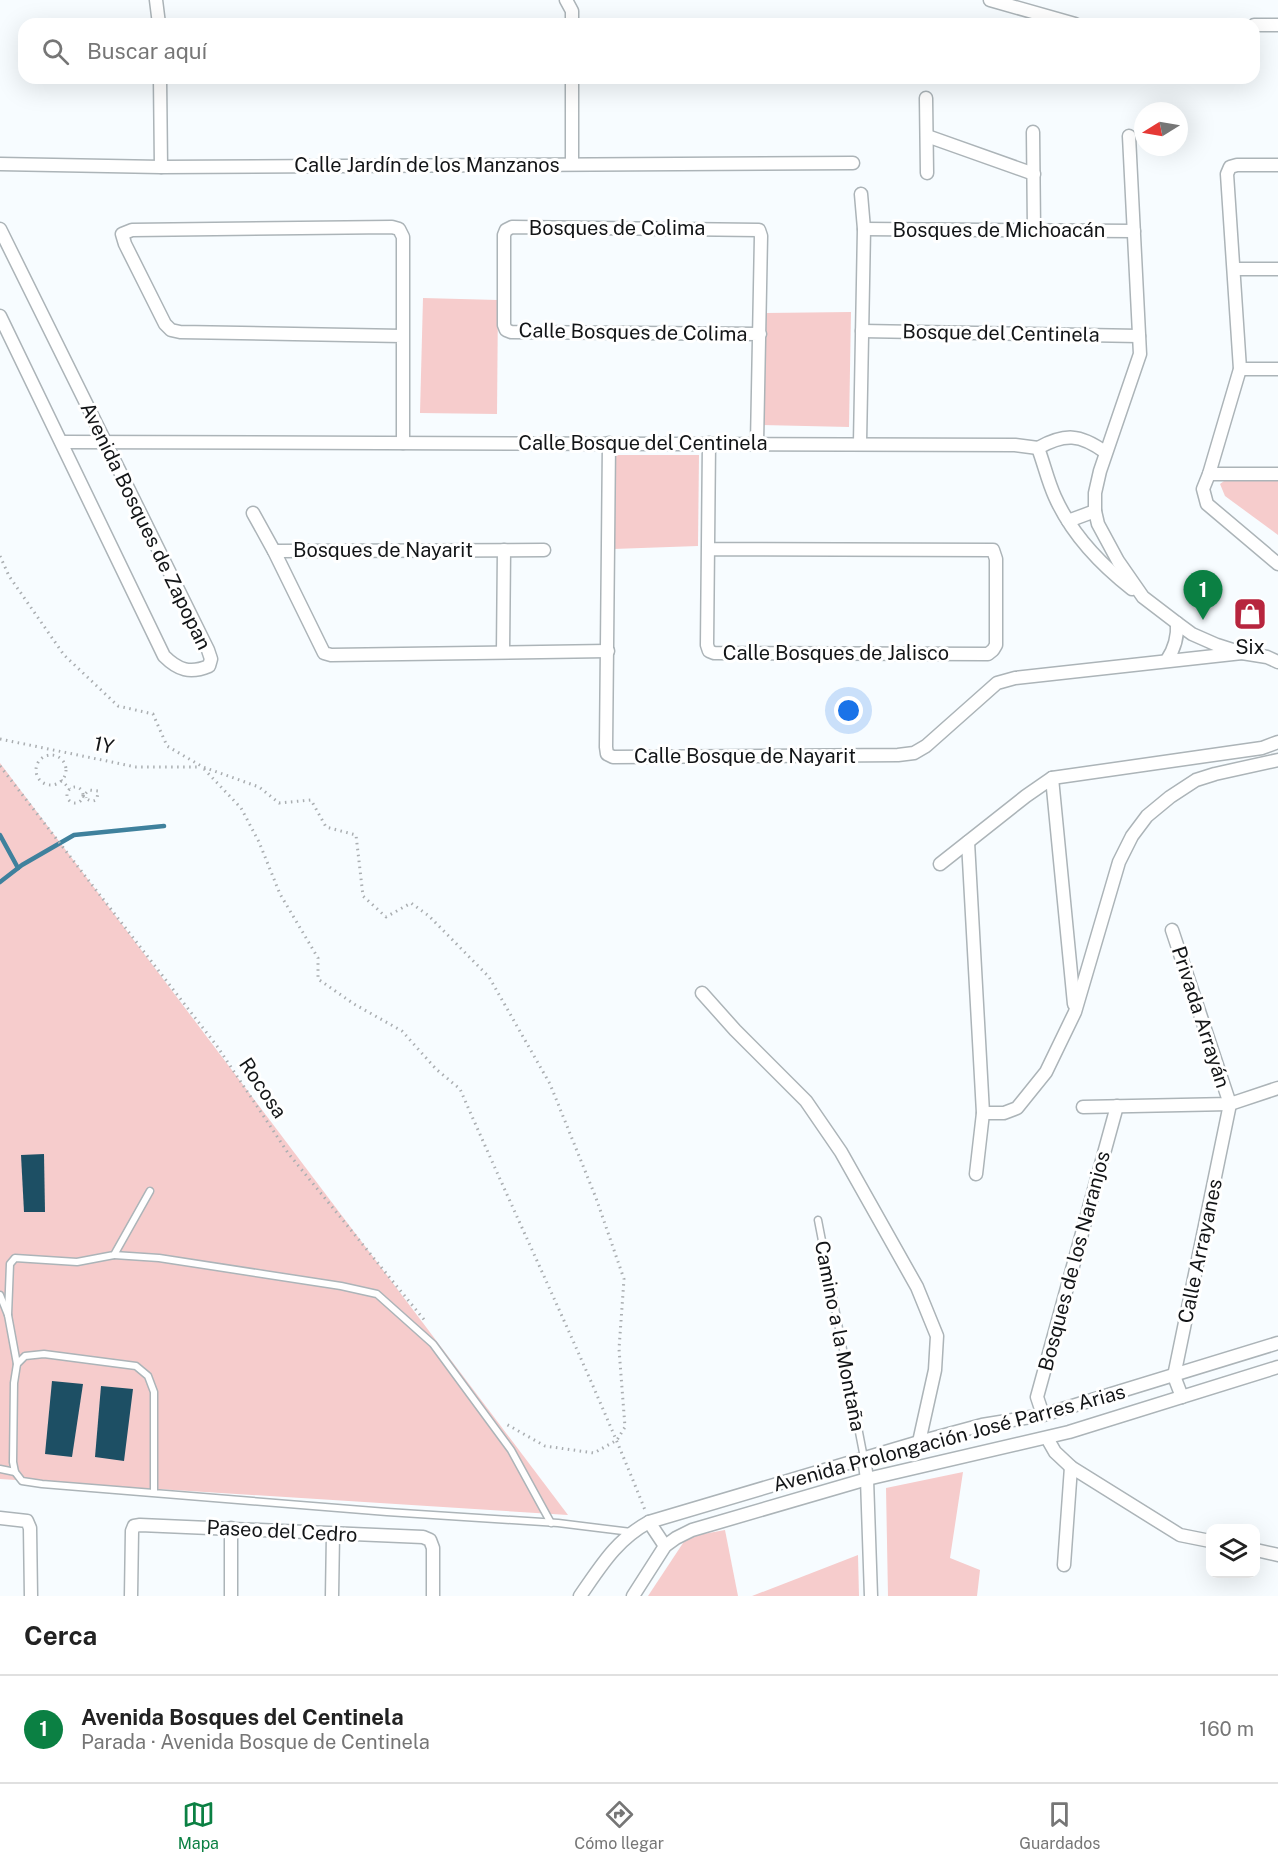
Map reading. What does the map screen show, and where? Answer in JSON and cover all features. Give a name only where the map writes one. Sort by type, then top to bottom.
[{"type":"street","points":[[156,0],[158,18]]},
{"type":"street","points":[[566,0],[572,11],[572,18]]},
{"type":"street","points":[[999,1],[1055,18]]},
{"type":"street","points":[[1260,25],[1278,25]]},
{"type":"street","points":[[160,84],[161,167]]},
{"type":"street","points":[[572,84],[572,164]]},
{"type":"street","points":[[927,98],[927,173]]},
{"type":"street","points":[[1033,132],[1034,230]]},
{"type":"street","points":[[927,136],[1034,174]]},
{"type":"street","points":[[1129,136],[1140,354],[1105,452],[1095,493],[1095,511],[1103,537],[1143,597]]},
{"type":"street","name":"Calle Jardín de los Manzanos","points":[[0,164],[161,167],[853,163]]},
{"type":"street","points":[[1278,165],[1237,165],[1230,167],[1227,174],[1240,369],[1203,489],[1207,504],[1278,564]]},
{"type":"street","points":[[860,443],[864,229],[861,194]]},
{"type":"street","points":[[402,336],[171,330],[165,324],[122,234],[132,230],[392,227],[399,229],[404,237],[403,442]]},
{"type":"street","name":"Bosques de Colima","points":[[506,330],[504,325],[504,235],[506,230],[512,227],[759,230]]},
{"type":"street","name":"Avenida Bosques de Zapopan","points":[[0,229],[208,650],[211,659],[209,666],[199,670],[185,671],[173,665],[164,656],[0,316]]},
{"type":"street","name":"Bosques de Michoacán","points":[[864,229],[1134,231]]},
{"type":"street","name":"Calle Bosques de Colima","points":[[757,443],[761,236],[759,230]]},
{"type":"street","points":[[1235,269],[1278,269]]},
{"type":"street","name":"Calle Bosques de Colima","points":[[506,330],[511,332],[760,334]]},
{"type":"street","name":"Bosque del Centinela","points":[[862,331],[1139,336]]},
{"type":"street","points":[[1240,369],[1278,369]]},
{"type":"street","points":[[1105,452],[1090,441],[1072,437],[1053,440],[1038,448],[1055,497],[1068,521],[1088,549],[1108,570],[1192,634],[1242,653],[1267,657],[1278,662]]},
{"type":"street","name":"Calle Bosque del Centinela","points":[[62,442],[860,443],[1015,445],[1038,448]]},
{"type":"street","points":[[504,550],[503,652],[608,651],[609,443]]},
{"type":"street","name":"Calle Bosques de Jalisco","points":[[708,549],[993,550],[996,559],[996,645],[988,654],[714,653],[709,651],[707,645],[709,443]]},
{"type":"street","points":[[1209,474],[1278,474]]},
{"type":"street","points":[[1068,521],[1095,511]]},
{"type":"street","points":[[253,513],[274,551]]},
{"type":"street","name":"Bosques de Nayarit","points":[[503,652],[331,655],[324,653],[274,551],[544,550]]},
{"type":"street","points":[[1167,660],[1178,634],[1177,622]]},
{"type":"street","name":"Calle Bosque de Nayarit","points":[[608,651],[606,747],[608,754],[613,757],[914,753],[926,746],[997,683],[1015,678],[1242,653]]},
{"type":"street","points":[[940,864],[1052,778],[1262,748],[1278,742]]},
{"type":"street","points":[[1192,758],[1196,780]]},
{"type":"street","points":[[983,1113],[1004,1113],[1017,1108],[1046,1071],[1074,1012],[1119,861],[1132,836],[1147,816],[1196,780],[1278,760]]},
{"type":"street","points":[[1052,778],[1074,1012]]},
{"type":"street","points":[[968,842],[983,1113],[976,1174]]},
{"type":"street","name":"Privada Arrayán","points":[[1172,930],[1230,1104]]},
{"type":"street","points":[[702,993],[735,1030],[806,1101],[841,1152],[917,1287],[937,1336],[935,1370],[919,1442]]},
{"type":"street","points":[[1083,1107],[1230,1104],[1278,1088]]},
{"type":"street","name":"Calle Arrayanes","points":[[1174,1376],[1230,1104]]},
{"type":"street","name":"Bosques de los Naranjos","points":[[1042,1415],[1037,1397],[1117,1106]]},
{"type":"street","name":"Avenida Prolongación José Parres Arias","points":[[580,1596],[611,1552],[631,1532],[649,1521],[982,1425],[1042,1415],[1278,1343]]},
{"type":"street","name":"Avenida Prolongación José Parres Arias","points":[[633,1596],[666,1546],[676,1538],[711,1523],[867,1479],[1047,1438],[1278,1366]]},
{"type":"street","points":[[1174,1376],[1182,1397]]},
{"type":"street","points":[[1047,1438],[1055,1452],[1071,1467],[1180,1535],[1206,1540]]},
{"type":"street","name":"Camino a la Montaña","points":[[864,1458],[867,1479],[871,1596]]},
{"type":"street","points":[[1064,1565],[1071,1467]]},
{"type":"street","points":[[0,1518],[27,1521],[30,1528],[31,1596]]},
{"type":"street","points":[[649,1521],[666,1546]]},
{"type":"street","name":"Paseo del Cedro","points":[[131,1596],[134,1526],[231,1528],[423,1538],[430,1540],[433,1548],[433,1596]]},
{"type":"street","points":[[231,1528],[231,1596]]},
{"type":"street","points":[[332,1596],[333,1534]]},
{"type":"street","points":[[1260,1551],[1278,1555]]},
{"type":"lane","points":[[114,1256],[150,1191]]},
{"type":"lane","name":"Camino a la Montaña","points":[[818,1220],[864,1458]]},
{"type":"lane","points":[[8,1315],[10,1264],[15,1258],[77,1262],[114,1256],[170,1260],[341,1286],[377,1294],[433,1344],[511,1450],[551,1523]]},
{"type":"lane","points":[[0,1295],[8,1315],[17,1364],[14,1383],[13,1462],[15,1472],[22,1481],[42,1485],[551,1523],[631,1532]]},
{"type":"lane","points":[[17,1364],[26,1356],[44,1354],[136,1366],[148,1376],[154,1392],[154,1493]]},
{"type":"lane","points":[[0,1469],[15,1472]]},
{"type":"path","points":[[0,556],[9,576],[64,655],[118,706],[153,714],[167,746],[202,767],[259,786],[279,803],[311,800],[326,827],[356,835],[363,896],[386,917],[411,903],[429,916],[489,977],[550,1084],[596,1198],[624,1279],[619,1349],[625,1427],[617,1440],[594,1453],[545,1446],[504,1424]]},
{"type":"path","name":"1Y","points":[[0,739],[136,767],[202,767]]},
{"type":"path","points":[[50,749],[52,755],[61,759],[66,773],[61,780],[48,784],[42,781],[36,773],[36,765],[39,761],[52,755]]},
{"type":"path","name":"Rocosa","points":[[0,766],[217,1046],[288,1154],[432,1330]]},
{"type":"path","points":[[202,767],[241,808],[259,842],[280,894],[318,958],[318,980],[354,1004],[402,1031],[436,1069],[460,1089],[617,1440],[649,1521]]},
{"type":"path","points":[[61,780],[70,789]]},
{"type":"path","points":[[70,789],[66,797],[72,803],[77,803],[85,797],[89,789],[98,791],[98,797],[95,800],[89,800],[85,797],[78,787],[70,789]]},
{"type":"shaded area","points":[[423,298],[498,300],[497,414],[420,413]]},
{"type":"shaded area","points":[[851,312],[849,427],[760,425],[765,313]]},
{"type":"shaded area","points":[[614,455],[699,455],[698,546],[613,549]]},
{"type":"shaded area","points":[[1228,478],[1278,480],[1278,535],[1225,496],[1220,484]]},
{"type":"shaded area","points":[[0,763],[568,1515],[0,1479]]},
{"type":"shaded area","points":[[963,1472],[950,1558],[980,1570],[977,1596],[888,1596],[886,1488]]},
{"type":"shaded area","points":[[725,1530],[738,1596],[648,1596],[687,1537]]},
{"type":"shaded area","points":[[858,1555],[859,1596],[752,1596]]},
{"type":"building","points":[[44,1154],[45,1212],[24,1212],[21,1155]]},
{"type":"building","points":[[52,1381],[83,1384],[72,1457],[45,1454]]},
{"type":"building","points":[[101,1386],[133,1389],[124,1461],[95,1457]]},
{"type":"waterway","points":[[0,882],[22,865],[74,835],[164,826]]},
{"type":"waterway","points":[[0,835],[18,868]]},
{"type":"place","name":"Six","points":[[1250,614]]},
{"type":"place","name":"Avenida Bosques del Centinela","points":[[1203,620]]}]
